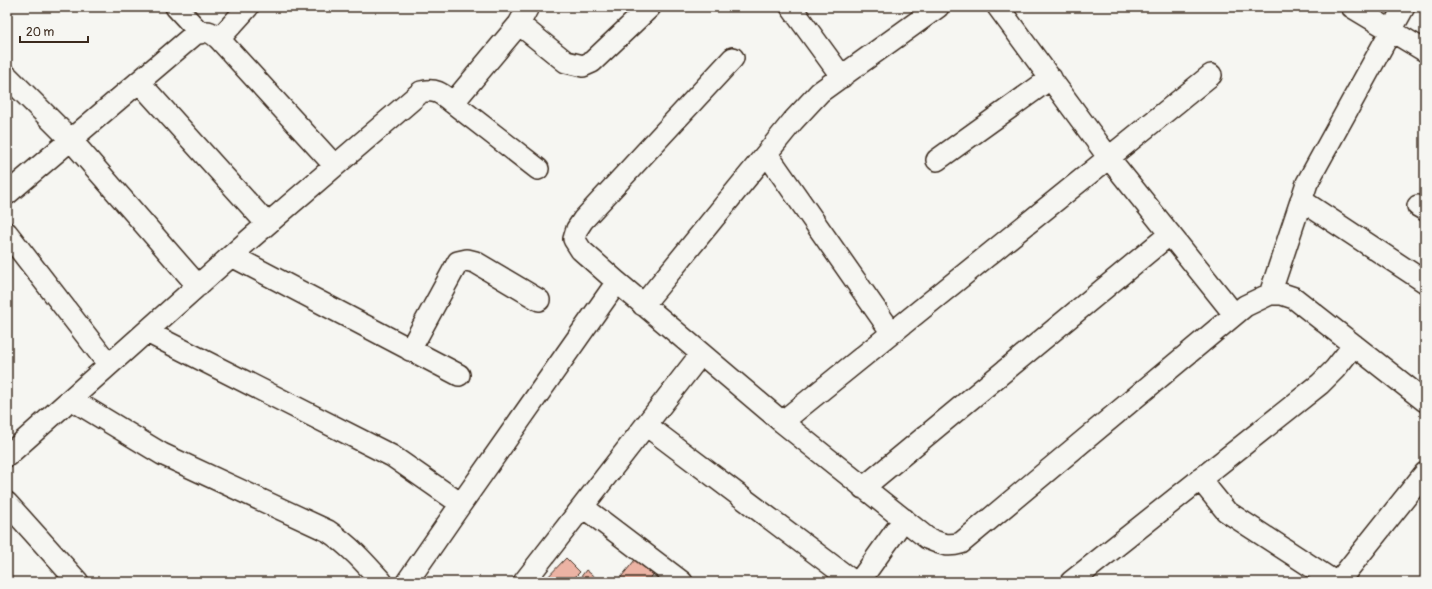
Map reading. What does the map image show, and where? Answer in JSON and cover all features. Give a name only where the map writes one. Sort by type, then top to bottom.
[{"type":"street","points":[[176,7],[200,33]]},
{"type":"street","points":[[219,39],[248,7]]},
{"type":"street","points":[[453,103],[524,16],[566,62],[583,66],[592,62],[650,7]]},
{"type":"street","points":[[791,7],[842,77]]},
{"type":"street","points":[[643,305],[794,121],[820,92],[938,7]]},
{"type":"street","points":[[998,7],[1109,158],[1234,314]]},
{"type":"street","points":[[1352,7],[1425,50]]},
{"type":"street","points":[[1270,294],[1307,183],[1404,7]]},
{"type":"street","points":[[7,194],[195,34],[205,31],[212,33],[219,39],[335,166]]},
{"type":"street","points":[[733,58],[583,220],[577,229],[574,239],[581,250],[643,305],[782,422],[927,538],[950,546],[961,543],[1234,314],[1244,306],[1270,294],[1282,294],[1294,298],[1425,401]]},
{"type":"street","points":[[782,422],[1211,75]]},
{"type":"street","points":[[7,76],[70,140],[198,286]]},
{"type":"street","points":[[937,160],[1050,78]]},
{"type":"street","points":[[139,82],[267,224]]},
{"type":"street","points":[[7,456],[267,224],[421,92],[430,89],[440,93],[538,169]]},
{"type":"street","points":[[767,154],[892,333]]},
{"type":"street","points":[[1301,200],[1425,282]]},
{"type":"street","points":[[7,233],[109,365]]},
{"type":"street","points":[[863,488],[1170,234]]},
{"type":"street","points":[[232,256],[458,375]]},
{"type":"street","points":[[410,350],[458,262],[467,260],[475,262],[539,300]]},
{"type":"street","points":[[407,582],[617,282]]},
{"type":"street","points":[[147,332],[392,456],[461,504]]},
{"type":"street","points":[[1071,582],[1320,384],[1335,369],[1354,345]]},
{"type":"street","points":[[524,582],[701,354]]},
{"type":"street","points":[[71,399],[162,454],[328,532],[341,540],[355,552],[376,580]]},
{"type":"street","points":[[646,425],[854,582]]},
{"type":"street","points":[[1200,479],[1226,511],[1336,582],[1425,473]]},
{"type":"street","points":[[7,503],[78,582]]},
{"type":"street","points":[[583,507],[682,582]]},
{"type":"street","points":[[858,582],[904,519]]},
{"type":"building","points":[[639,555],[657,570],[647,582],[617,582]]},
{"type":"building","points":[[566,558],[580,572],[570,582],[543,582]]},
{"type":"building","points":[[586,570],[601,582],[577,582]]}]
